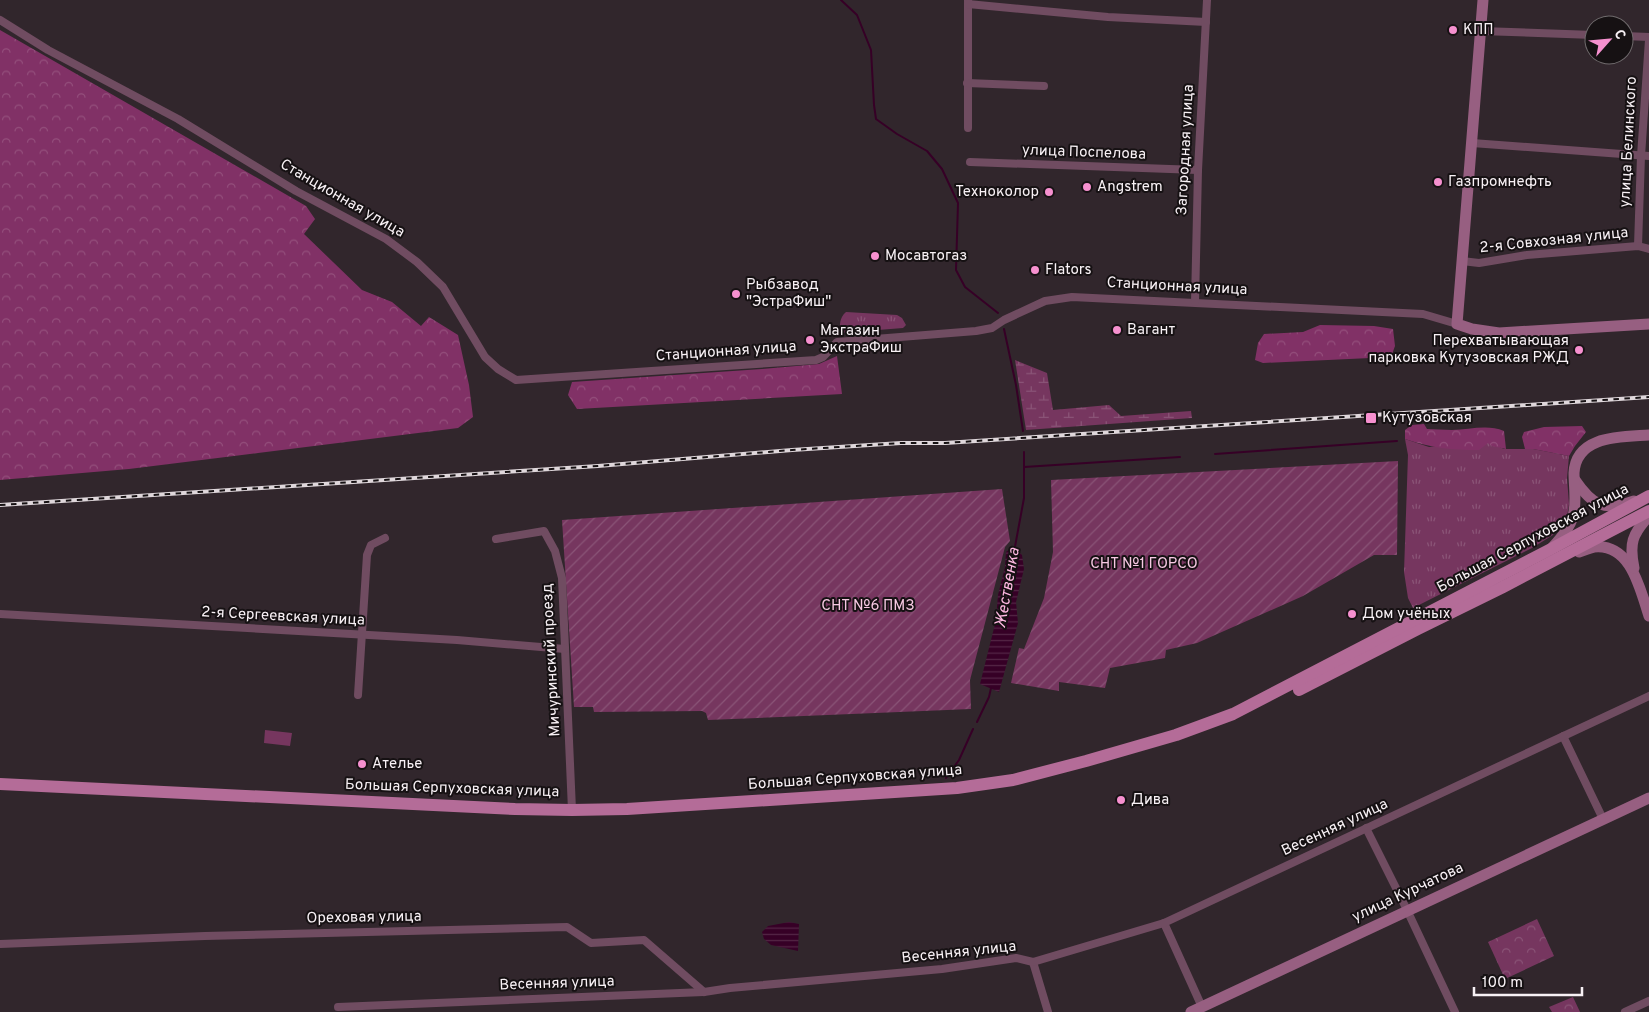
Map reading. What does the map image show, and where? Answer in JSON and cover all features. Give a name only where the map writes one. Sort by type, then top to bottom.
[{"type":"main road","name":"Большая Серпуховская улица","points":[[0,792],[419,813],[572,818],[853,803],[988,792],[1014,788],[1179,743],[1219,728],[1554,554],[1649,496]]},
{"type":"main road","name":"Большая Серпуховская улица","points":[[0,784],[572,810],[627,809],[978,786],[1022,778],[1076,764],[1176,735],[1233,714],[1554,554],[1649,511]]},
{"type":"street","name":"Загородная улица","points":[[1194,302],[1198,170],[1207,0]]},
{"type":"street","points":[[1457,324],[1483,0]]},
{"type":"street","points":[[968,128],[968,2],[1108,17],[1206,22]]},
{"type":"street","name":"Станционная улица","points":[[0,20],[48,50],[178,120],[296,191],[386,239],[417,262],[443,287],[485,357],[498,369],[516,380],[816,360],[823,358],[837,342],[976,331],[992,328],[1004,320],[1045,301],[1072,297],[1423,314],[1472,329],[1499,333],[1649,324]]},
{"type":"street","points":[[1481,31],[1584,35]]},
{"type":"street","points":[[1634,36],[1649,36]]},
{"type":"street","name":"улица Белинского","points":[[1638,246],[1645,156],[1649,40]]},
{"type":"street","points":[[967,83],[1044,86]]},
{"type":"street","points":[[1472,143],[1645,156]]},
{"type":"street","name":"улица Поспелова","points":[[970,162],[1198,170]]},
{"type":"street","name":"2-я Совхозная улица","points":[[1462,261],[1479,263],[1527,254],[1638,246],[1649,249]]},
{"type":"street","points":[[1554,554],[1574,516],[1576,463],[1580,456],[1592,443],[1605,438],[1649,435]]},
{"type":"street","points":[[1575,480],[1586,496],[1600,505],[1628,503],[1649,496]]},
{"type":"street","points":[[1649,516],[1633,536],[1632,557],[1649,616]]},
{"type":"street","name":"Мичуринский проезд","points":[[496,539],[544,532],[555,551],[562,578],[572,810]]},
{"type":"street","points":[[358,695],[367,555],[371,545],[385,538]]},
{"type":"street","points":[[1554,554],[1594,547],[1602,548],[1611,550],[1621,556],[1635,572]]},
{"type":"street","name":"2-я Сергеевская улица","points":[[0,614],[457,640],[565,649]]},
{"type":"street","name":"Весенняя улица","points":[[338,1007],[704,992],[942,969],[1016,958],[1033,962],[1164,923],[1649,696]]},
{"type":"street","points":[[1563,736],[1603,819]]},
{"type":"street","name":"улица Курчатова","points":[[1199,1010],[1407,910],[1644,800],[1649,789]]},
{"type":"street","points":[[1366,828],[1455,1012]]},
{"type":"street","points":[[1164,923],[1199,1010]]},
{"type":"street","name":"Ореховая улица","points":[[0,944],[205,936],[567,927],[591,943],[644,940],[704,992]]},
{"type":"street","points":[[1033,962],[1048,1012]]},
{"type":"street","points":[[1625,1012],[1649,1001]]},
{"type":"green space","points":[[0,30],[306,206],[315,219],[304,234],[362,290],[392,302],[421,326],[429,317],[458,335],[469,385],[473,417],[458,428],[129,469],[0,480]]},
{"type":"green space","points":[[846,312],[897,315],[902,318],[906,325],[903,328],[840,333],[841,319]]},
{"type":"green space","points":[[1320,325],[1374,326],[1393,329],[1395,346],[1391,357],[1263,363],[1255,360],[1258,343],[1264,334],[1303,332]]},
{"type":"green space","points":[[837,356],[842,394],[577,409],[568,395],[572,382],[819,364]]},
{"type":"green space","points":[[1015,360],[1047,373],[1053,410],[1109,405],[1121,416],[1191,411],[1192,418],[1026,430]]},
{"type":"green space","points":[[1424,424],[1427,429],[1498,429],[1504,431],[1506,449],[1492,446],[1488,443],[1479,450],[1451,449],[1424,445],[1405,439],[1405,430],[1412,425]]},
{"type":"green space","points":[[1582,426],[1586,432],[1569,456],[1525,449],[1522,437],[1524,432],[1544,427]]},
{"type":"green space","points":[[1405,439],[1429,447],[1488,442],[1504,449],[1533,449],[1569,456],[1567,478],[1569,504],[1567,517],[1553,535],[1532,548],[1413,608],[1408,598],[1404,572],[1408,455]]},
{"type":"green space","name":"СНТ №1 ГОРСО","points":[[1398,461],[1397,555],[1374,555],[1303,596],[1197,643],[1166,650],[1165,658],[1110,668],[1105,688],[1059,682],[1059,691],[1011,683],[1019,648],[1024,649],[1044,598],[1053,552],[1051,480]]},
{"type":"green space","name":"СНТ №6 ПМЗ","points":[[1002,489],[1010,541],[1005,547],[970,680],[971,709],[708,720],[706,713],[702,711],[594,712],[593,707],[574,707],[562,520]]},
{"type":"green space","points":[[265,730],[292,733],[290,746],[264,743]]},
{"type":"green space","points":[[1537,919],[1554,956],[1505,979],[1488,942]]},
{"type":"green space","points":[[1573,997],[1580,1012],[1552,1012],[1549,1007]]},
{"type":"water","points":[[1011,548],[1022,555],[1024,569],[1016,602],[1018,623],[999,692],[980,684],[996,620],[998,595],[1005,567],[1006,552]]},
{"type":"water","points":[[789,922],[799,924],[798,951],[771,945],[764,939],[762,932],[768,926]]},
{"type":"waterway","name":"Жественка","points":[[841,0],[857,15],[871,50],[876,119],[897,134],[927,151],[942,169],[958,203],[956,270],[965,287],[998,313]]},
{"type":"waterway","name":"Жественка","points":[[1004,329],[1016,385],[1023,431]]},
{"type":"waterway","points":[[1215,454],[1397,441]]},
{"type":"waterway","name":"Жественка","points":[[1014,552],[1024,498],[1024,452]]},
{"type":"waterway","points":[[1024,467],[1180,457]]},
{"type":"waterway","name":"Жественка","points":[[977,722],[989,697],[991,688]]},
{"type":"waterway","name":"Жественка","points":[[946,778],[959,760],[973,729]]},
{"type":"railway","points":[[0,505],[598,466],[792,450],[901,443],[945,443],[1649,397]]},
{"type":"place","name":"КПП","points":[[1453,30]]},
{"type":"place","name":"Газпромнефть","points":[[1438,182]]},
{"type":"place","name":"Angstrem","points":[[1087,187]]},
{"type":"place","name":"Техноколор","points":[[1049,192]]},
{"type":"place","name":"Мосавтогаз","points":[[875,256]]},
{"type":"place","name":"Flators","points":[[1035,270]]},
{"type":"place","name":"Рыбзавод \"ЭстраФиш\"","points":[[736,294]]},
{"type":"place","name":"Вагант","points":[[1117,330]]},
{"type":"place","name":"Магазин ЭкстраФиш","points":[[810,340]]},
{"type":"place","name":"Перехватывающая парковка Кутузовская РЖД","points":[[1579,350]]},
{"type":"place","name":"Кутузовская","points":[[1371,418]]},
{"type":"place","name":"Дом учёных","points":[[1352,614]]},
{"type":"place","name":"Ателье","points":[[362,764]]},
{"type":"place","name":"Дива","points":[[1121,800]]}]
